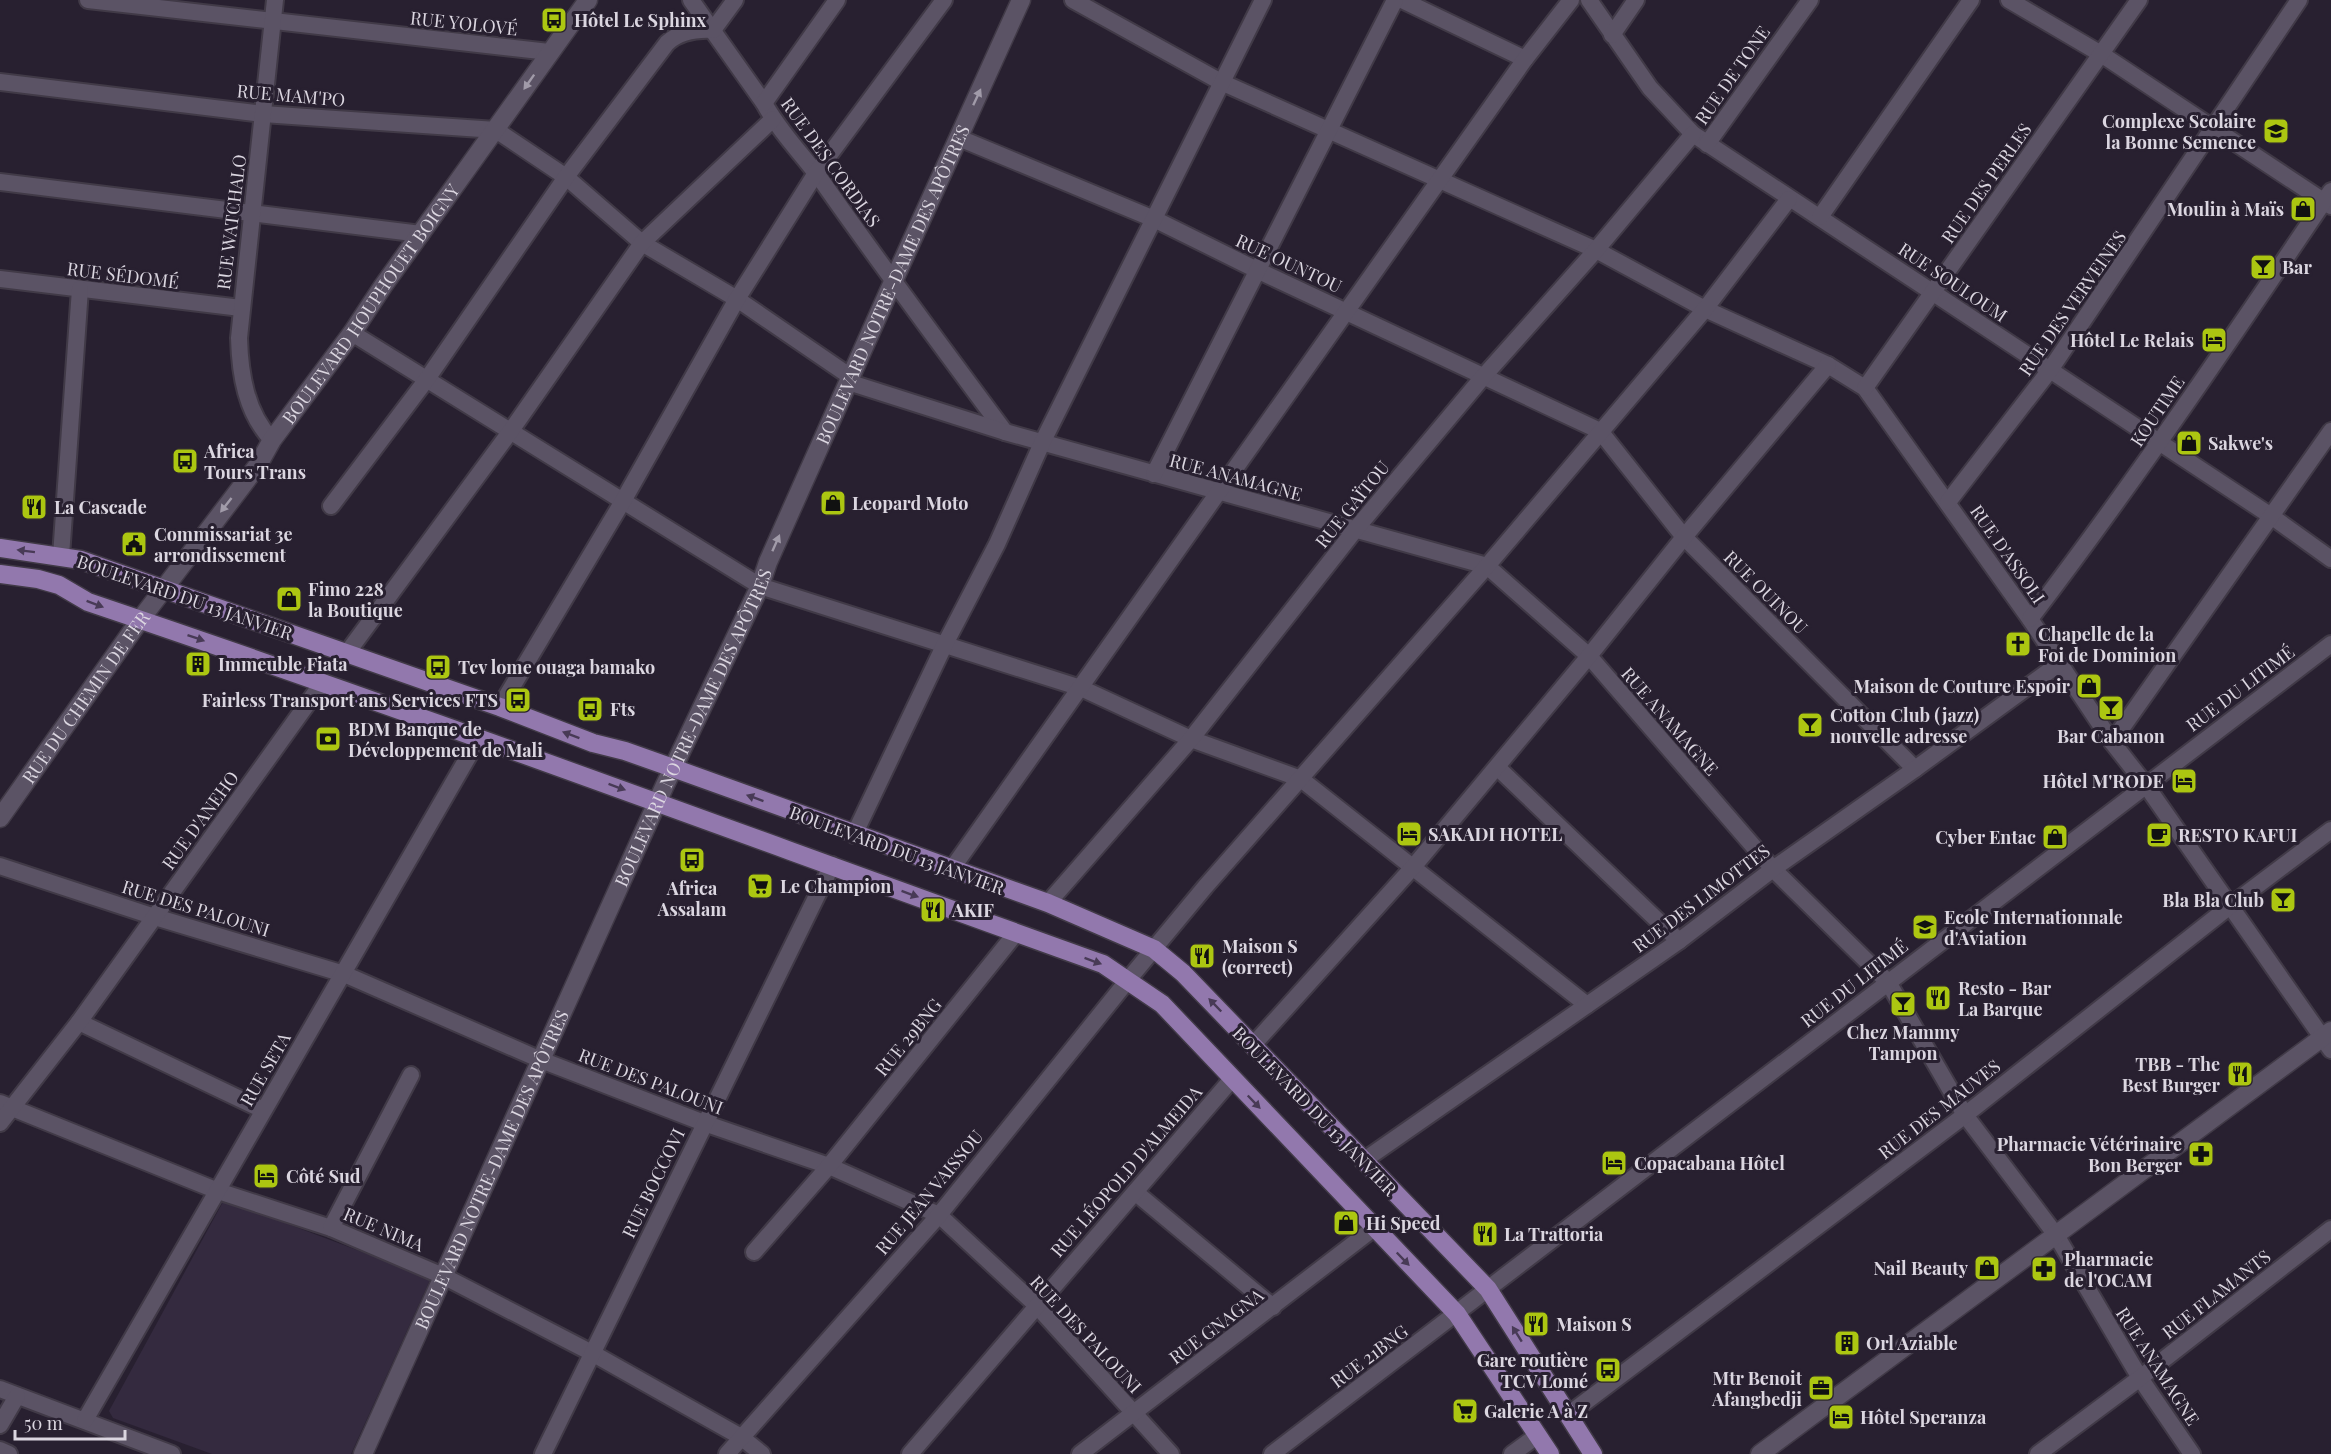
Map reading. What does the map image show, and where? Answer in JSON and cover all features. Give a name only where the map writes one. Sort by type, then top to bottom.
[{"type":"highway","name":"BOULEVARD DU 13 JANVIER","points":[[0,548],[81,560],[157,597],[347,653],[500,707],[593,743],[625,751],[1048,903],[1154,949],[1184,973],[1488,1290],[1593,1454]]},
{"type":"highway","name":"BOULEVARD DU 13 JANVIER","points":[[0,574],[38,579],[59,585],[88,602],[323,682],[1103,964],[1162,1004],[1457,1314],[1550,1454]]},
{"type":"street","name":"RUE YOLOVÉ","points":[[88,0],[549,52]]},
{"type":"street","name":"RUE WATCHALO","points":[[272,440],[261,429],[243,383],[239,363],[241,308],[275,0]]},
{"type":"street","name":"BOULEVARD HOUPHOUET BOIGNY","points":[[157,597],[258,465],[272,440],[352,333],[588,0]]},
{"type":"street","name":"RUE DES CORDIAS","points":[[691,0],[773,119],[816,173],[893,282],[1005,432]]},
{"type":"street","points":[[331,506],[427,379],[566,177],[667,43],[695,29],[713,30],[735,0]]},
{"type":"street","points":[[764,103],[837,0]]},
{"type":"street","points":[[500,707],[623,501],[737,299],[816,173],[944,0]]},
{"type":"street","name":"BOULEVARD NOTRE-DAME DES APÔTRES","points":[[363,1454],[673,768],[760,586],[768,562],[893,282],[1022,0]]},
{"type":"street","name":"RUE D'ASSOLI","points":[[1072,0],[1221,82],[1596,250],[1705,309],[1828,365],[1865,388],[2030,619],[2112,742],[2145,784],[2328,1040]]},
{"type":"street","points":[[854,835],[944,646],[997,544],[1042,443],[1263,0]]},
{"type":"street","points":[[1154,474],[1395,0]]},
{"type":"street","points":[[1402,0],[1524,59]]},
{"type":"street","points":[[951,870],[1524,59],[1570,0]]},
{"type":"street","name":"RUE SOULOUM","points":[[1589,0],[1650,88],[1693,134],[2160,442],[2331,559]]},
{"type":"street","points":[[1612,35],[1636,0]]},
{"type":"street","name":"RUE DE TONE","points":[[1707,144],[1810,0]]},
{"type":"street","points":[[1820,217],[1971,0]]},
{"type":"street","points":[[2009,0],[2101,54],[2214,129],[2329,199]]},
{"type":"street","name":"RUE DES PERLES","points":[[1865,388],[2139,0]]},
{"type":"street","name":"RUE DES VERVEINES","points":[[1948,502],[2050,370],[2299,0]]},
{"type":"street","name":"RUE MAM'PO","points":[[0,82],[263,114],[496,130],[566,177],[642,243],[737,299]]},
{"type":"street","points":[[347,653],[510,432],[642,243],[773,119]]},
{"type":"street","name":"RUE GAÏTOU","points":[[1048,903],[1191,739],[1355,530],[1483,377],[1596,250],[1693,134]]},
{"type":"street","name":"RUE OUNTOU","points":[[959,138],[1154,219],[1257,270],[1600,431]]},
{"type":"street","points":[[0,182],[421,234]]},
{"type":"street","name":"RUE JEAN VAISSOU","points":[[727,1454],[939,1215],[1154,949],[1487,566],[1705,309],[1789,199]]},
{"type":"street","name":"KOUTIME","points":[[2030,619],[2160,442],[2329,199]]},
{"type":"street","name":"RUE SÉDOMÉ","points":[[0,279],[241,308]]},
{"type":"street","points":[[61,556],[80,290]]},
{"type":"street","name":"RUE ANAMAGNE","points":[[737,299],[850,379],[1042,443],[1487,566],[1589,656],[1773,869],[1888,982],[1965,1115],[2056,1235],[2140,1378],[2192,1454]]},
{"type":"street","points":[[352,333],[760,586],[1081,688],[1191,739],[1301,779],[1587,1005]]},
{"type":"street","points":[[1253,1045],[1414,866],[1828,365]]},
{"type":"street","name":"RUE OUINOU","points":[[1600,431],[1684,537],[1915,769]]},
{"type":"street","points":[[2112,742],[2331,431]]},
{"type":"street","name":"RUE DU CHEMIN DE FER","points":[[0,818],[157,597]]},
{"type":"street","name":"RUE DU LITIMÉ","points":[[1488,1290],[2145,784],[2331,644]]},
{"type":"street","name":"RUE DES LIMOTTES","points":[[1364,1161],[1679,941],[1773,869],[2060,663]]},
{"type":"street","name":"RUE D'ANEHO","points":[[0,1123],[6,1105],[79,1022],[323,682]]},
{"type":"street","name":"RUE SETA","points":[[85,1420],[479,738]]},
{"type":"street","points":[[1497,766],[1679,941]]},
{"type":"street","name":"RUE DES MAUVES","points":[[1568,1415],[1965,1115],[2230,906],[2331,830]]},
{"type":"street","name":"RUE BOCCOVI","points":[[543,1454],[832,865]]},
{"type":"street","name":"RUE DES PALOUNI","points":[[0,866],[344,974],[541,1060],[704,1123],[829,1166],[939,1215],[1036,1305],[1171,1454]]},
{"type":"street","name":"RUE 29BNG","points":[[754,1252],[829,1166],[1016,933]]},
{"type":"street","points":[[79,1022],[263,1110]]},
{"type":"street","points":[[1760,1454],[2056,1235],[2328,1040]]},
{"type":"street","points":[[331,1228],[411,1075]]},
{"type":"street","name":"RUE LÉOPOLD D'ALMEIDA","points":[[910,1454],[1232,1079]]},
{"type":"street","name":"RUE NIMA","points":[[6,1105],[218,1191],[331,1228],[443,1276],[592,1353],[741,1437],[762,1454]]},
{"type":"street","points":[[1135,1192],[1273,1307]]},
{"type":"street","name":"RUE GNAGNA","points":[[1080,1454],[1374,1228]]},
{"type":"street","name":"RUE FLAMANTS","points":[[2038,1454],[2140,1378],[2331,1229]]},
{"type":"street","name":"RUE 21BNG","points":[[1272,1454],[1488,1290]]},
{"type":"street","points":[[0,1389],[172,1454]]},
{"type":"street","points":[[0,1425],[16,1396]]},
{"type":"street","points":[[1512,1454],[1538,1435]]},
{"type":"street","points":[[0,1450],[9,1454]]},
{"type":"shaded area","points":[[224,1200],[431,1278],[351,1454],[212,1454],[113,1418],[109,1411]]},
{"type":"place","name":"Hôtel Le Sphinx","points":[[554,20]]},
{"type":"place","name":"Complexe Scolaire la Bonne Semence","points":[[2276,131]]},
{"type":"place","name":"Moulin à Maïs","points":[[2303,209]]},
{"type":"place","name":"Bar","points":[[2263,267]]},
{"type":"place","name":"Hôtel Le Relais","points":[[2214,340]]},
{"type":"place","name":"Sakwe's","points":[[2189,443]]},
{"type":"place","name":"Africa Tours Trans","points":[[185,461]]},
{"type":"place","name":"Leopard Moto","points":[[833,503]]},
{"type":"place","name":"La Cascade","points":[[34,507]]},
{"type":"place","name":"Commissariat 3e arrondissement","points":[[134,544]]},
{"type":"place","name":"Fimo 228 la Boutique","points":[[289,599]]},
{"type":"place","name":"Chapelle de la Foi de Dominion","points":[[2018,644]]},
{"type":"place","name":"Immeuble Fiata","points":[[198,664]]},
{"type":"place","name":"Tcv lome ouaga bamako","points":[[438,667]]},
{"type":"place","name":"Maison de Couture Espoir","points":[[2089,686]]},
{"type":"place","name":"Fairless Transport ans Services FTS","points":[[518,700]]},
{"type":"place","name":"Bar Cabanon","points":[[2111,708]]},
{"type":"place","name":"Fts","points":[[590,709]]},
{"type":"place","name":"Cotton Club (jazz) nouvelle adresse","points":[[1810,725]]},
{"type":"place","name":"BDM Banque de Développement de Mali","points":[[328,739]]},
{"type":"place","name":"Hôtel M'RODE","points":[[2184,781]]},
{"type":"place","name":"SAKADI HOTEL","points":[[1409,834]]},
{"type":"place","name":"RESTO KAFUI","points":[[2159,835]]},
{"type":"place","name":"Cyber Entac","points":[[2055,837]]},
{"type":"place","name":"Africa Assalam","points":[[692,860]]},
{"type":"place","name":"Le Champion","points":[[760,886]]},
{"type":"place","name":"Bla Bla Club","points":[[2283,900]]},
{"type":"place","name":"AKIF","points":[[933,910]]},
{"type":"place","name":"Ecole Internationnale d'Aviation","points":[[1925,927]]},
{"type":"place","name":"Maison S (correct)","points":[[1202,956]]},
{"type":"place","name":"Resto - Bar La Barque","points":[[1938,998]]},
{"type":"place","name":"Chez Mammy Tampon","points":[[1903,1004]]},
{"type":"place","name":"TBB - The Best Burger","points":[[2240,1074]]},
{"type":"place","name":"Pharmacie Vétérinaire Bon Berger","points":[[2201,1154]]},
{"type":"place","name":"Copacabana Hôtel","points":[[1614,1163]]},
{"type":"place","name":"Côté Sud","points":[[266,1176]]},
{"type":"place","name":"Hi Speed","points":[[1346,1223]]},
{"type":"place","name":"La Trattoria","points":[[1485,1234]]},
{"type":"place","name":"Nail Beauty","points":[[1987,1268]]},
{"type":"place","name":"Pharmacie de l'OCAM","points":[[2044,1269]]},
{"type":"place","name":"Maison S","points":[[1536,1324]]},
{"type":"place","name":"Orl Aziable","points":[[1847,1343]]},
{"type":"place","name":"Gare routière TCV Lomé","points":[[1608,1370]]},
{"type":"place","name":"Mtr Benoit Afangbedji","points":[[1821,1388]]},
{"type":"place","name":"Galerie A à Z","points":[[1465,1411]]},
{"type":"place","name":"Hôtel Speranza","points":[[1841,1417]]}]
